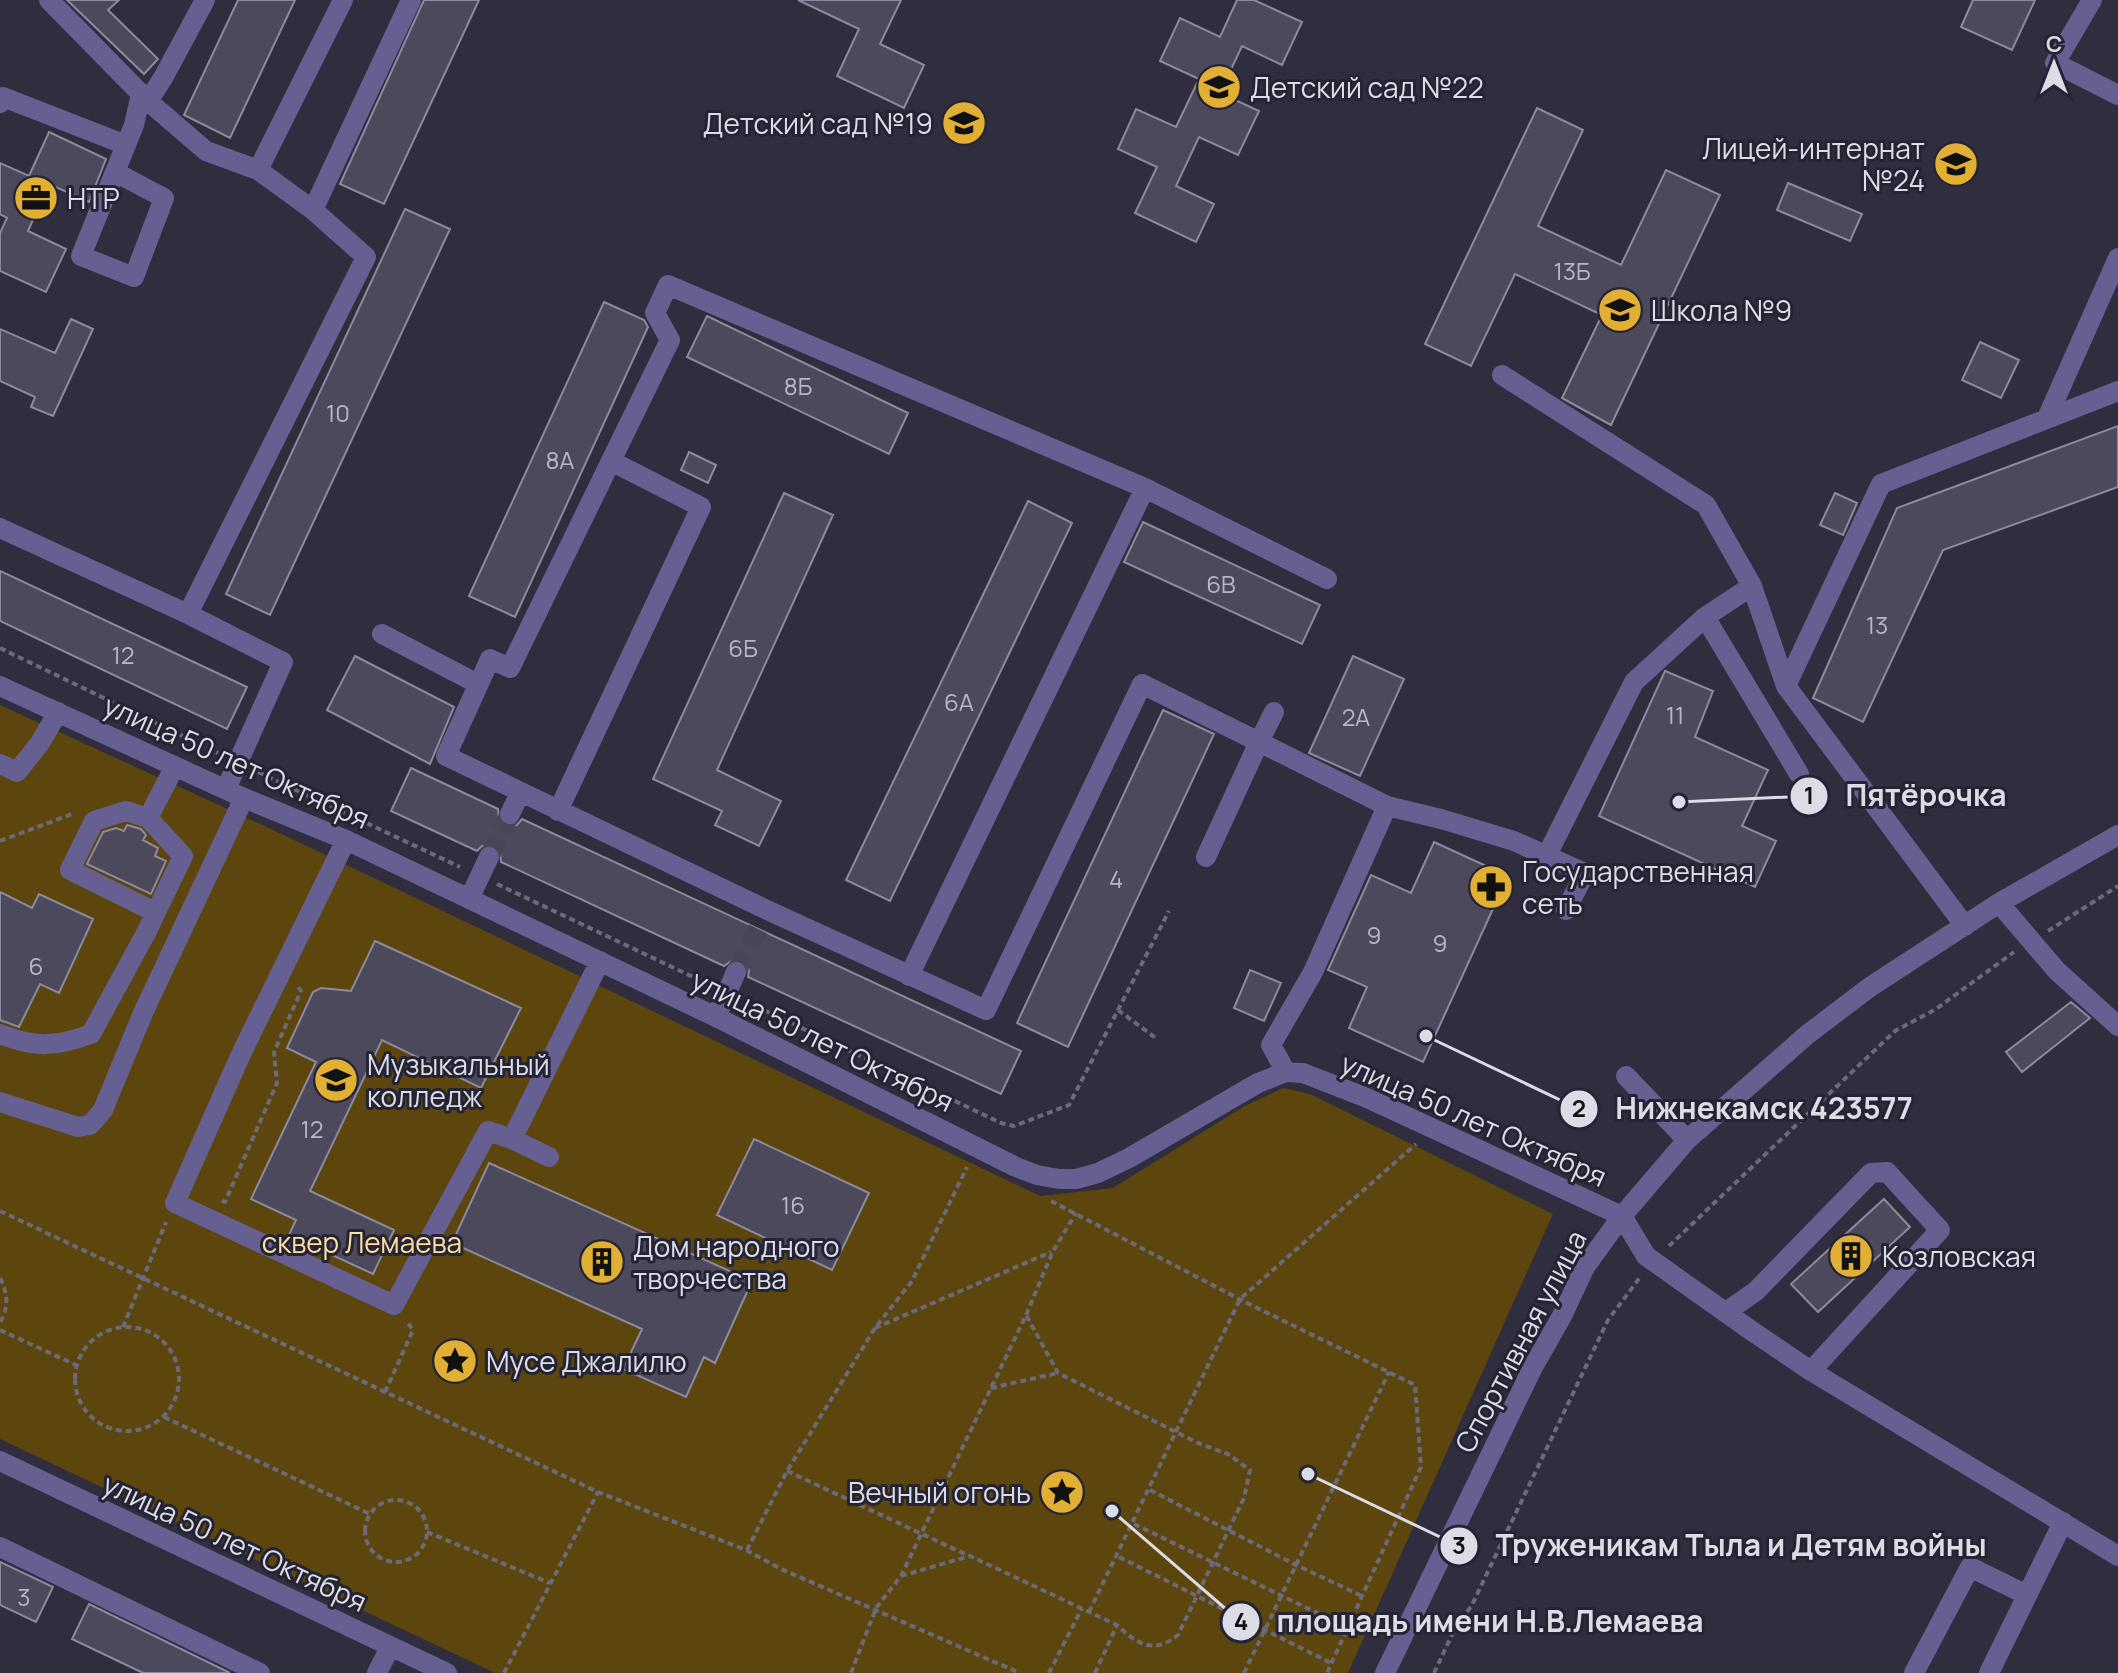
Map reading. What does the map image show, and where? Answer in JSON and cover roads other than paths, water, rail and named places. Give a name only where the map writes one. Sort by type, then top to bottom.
[{"type":"street","points":[[49,0],[144,98],[206,151],[258,170],[313,210],[366,257],[188,614]]},
{"type":"street","points":[[115,172],[164,198],[134,277],[81,256],[144,98],[163,78],[205,0]]},
{"type":"street","points":[[258,170],[343,0]]},
{"type":"street","points":[[313,210],[411,0]]},
{"type":"street","points":[[2092,0],[2055,63],[2118,95]]},
{"type":"street","points":[[0,103],[3,97],[126,145]]},
{"type":"street","points":[[2047,418],[2118,258]]},
{"type":"street","points":[[1327,579],[1145,488],[668,285],[655,313],[670,340],[510,668],[490,659],[446,756],[558,811],[762,920],[909,976],[986,1010],[1142,684],[1387,806],[1514,841],[1585,873],[1566,910]]},
{"type":"street","points":[[1502,375],[1706,505],[1752,586],[1786,686],[1965,926]]},
{"type":"street","points":[[1786,686],[1881,484],[2118,391]]},
{"type":"street","points":[[558,811],[701,507],[611,461]]},
{"type":"street","points":[[909,976],[1145,488]]},
{"type":"street","points":[[0,528],[188,614],[283,662],[238,763],[235,793],[103,1110],[90,1125],[78,1127],[0,1102]]},
{"type":"street","points":[[1546,857],[1634,682],[1705,617],[1752,586]]},
{"type":"street","points":[[1705,617],[1799,774]]},
{"type":"street","points":[[382,634],[478,684]]},
{"type":"street","name":"улица 50 лет Октября","points":[[0,686],[346,840],[1037,1175],[1076,1179],[1098,1173],[1244,1090],[1286,1072],[1303,1073],[1367,1098],[1622,1216]]},
{"type":"street","points":[[0,764],[17,772],[40,743],[58,712]]},
{"type":"street","points":[[1206,857],[1274,712]]},
{"type":"street","points":[[148,818],[175,766]]},
{"type":"street","points":[[510,814],[520,793]]},
{"type":"street","points":[[1286,1072],[1271,1045],[1313,972],[1387,806]]},
{"type":"street","points":[[0,1034],[27,1045],[70,1042],[91,1034],[139,946],[183,856],[148,818],[126,811],[94,821],[70,870],[155,912]]},
{"type":"street","name":"Спортивная улица","points":[[1385,1673],[1533,1367],[1585,1267],[1622,1216],[1687,1140],[1808,1034],[1870,987],[1999,903],[2118,835]]},
{"type":"street","points":[[346,840],[242,1052],[175,1203],[394,1305],[488,1131],[549,1157]]},
{"type":"street","points":[[469,899],[489,857]]},
{"type":"street","points":[[1999,903],[2057,971],[2118,1026]]},
{"type":"street","points":[[139,946],[168,959]]},
{"type":"street","points":[[512,1139],[600,961]]},
{"type":"street","points":[[716,1017],[736,972]]},
{"type":"street","points":[[1626,1076],[1687,1140]]},
{"type":"street","points":[[1726,1312],[1756,1291],[1871,1173],[1887,1172],[1940,1230],[1811,1371]]},
{"type":"street","points":[[1622,1216],[1652,1261],[1811,1371],[2118,1556]]},
{"type":"street","name":"улица 50 лет Октября","points":[[0,1461],[447,1673]]},
{"type":"street","points":[[1989,1673],[2063,1522]]},
{"type":"street","points":[[0,1547],[260,1673]]},
{"type":"street","points":[[1914,1673],[1970,1567],[2027,1595]]},
{"type":"street","points":[[377,1673],[390,1647]]},
{"type":"tunnel","points":[[489,857],[510,814]]},
{"type":"tunnel","points":[[736,972],[758,929]]},
{"type":"place","name":"Детский сад №22","points":[[1219,87]]},
{"type":"place","name":"Детский сад №19","points":[[964,123]]},
{"type":"place","name":"Лицей-интернат №24","points":[[1956,164]]},
{"type":"place","name":"НТР","points":[[36,198]]},
{"type":"place","name":"Школа №9","points":[[1620,310]]},
{"type":"place","name":"Пятёрочка","points":[[1679,802]]},
{"type":"place","name":"Государственная сеть","points":[[1491,887]]},
{"type":"place","name":"Нижнекамск 423577","points":[[1426,1036]]},
{"type":"place","name":"Музыкальный колледж","points":[[336,1080]]},
{"type":"place","name":"Козловская","points":[[1851,1256]]},
{"type":"place","name":"Дом народного творчества","points":[[602,1262]]},
{"type":"place","name":"Мусе Джалилю","points":[[455,1361]]},
{"type":"place","name":"Труженикам Тыла и Детям войны","points":[[1308,1474]]},
{"type":"place","name":"Вечный огонь","points":[[1062,1492]]},
{"type":"place","name":"площадь имени Н.В.Лемаева","points":[[1112,1511]]},
{"type":"park label","name":"сквер Лемаева","points":[[362,1242]]}]
